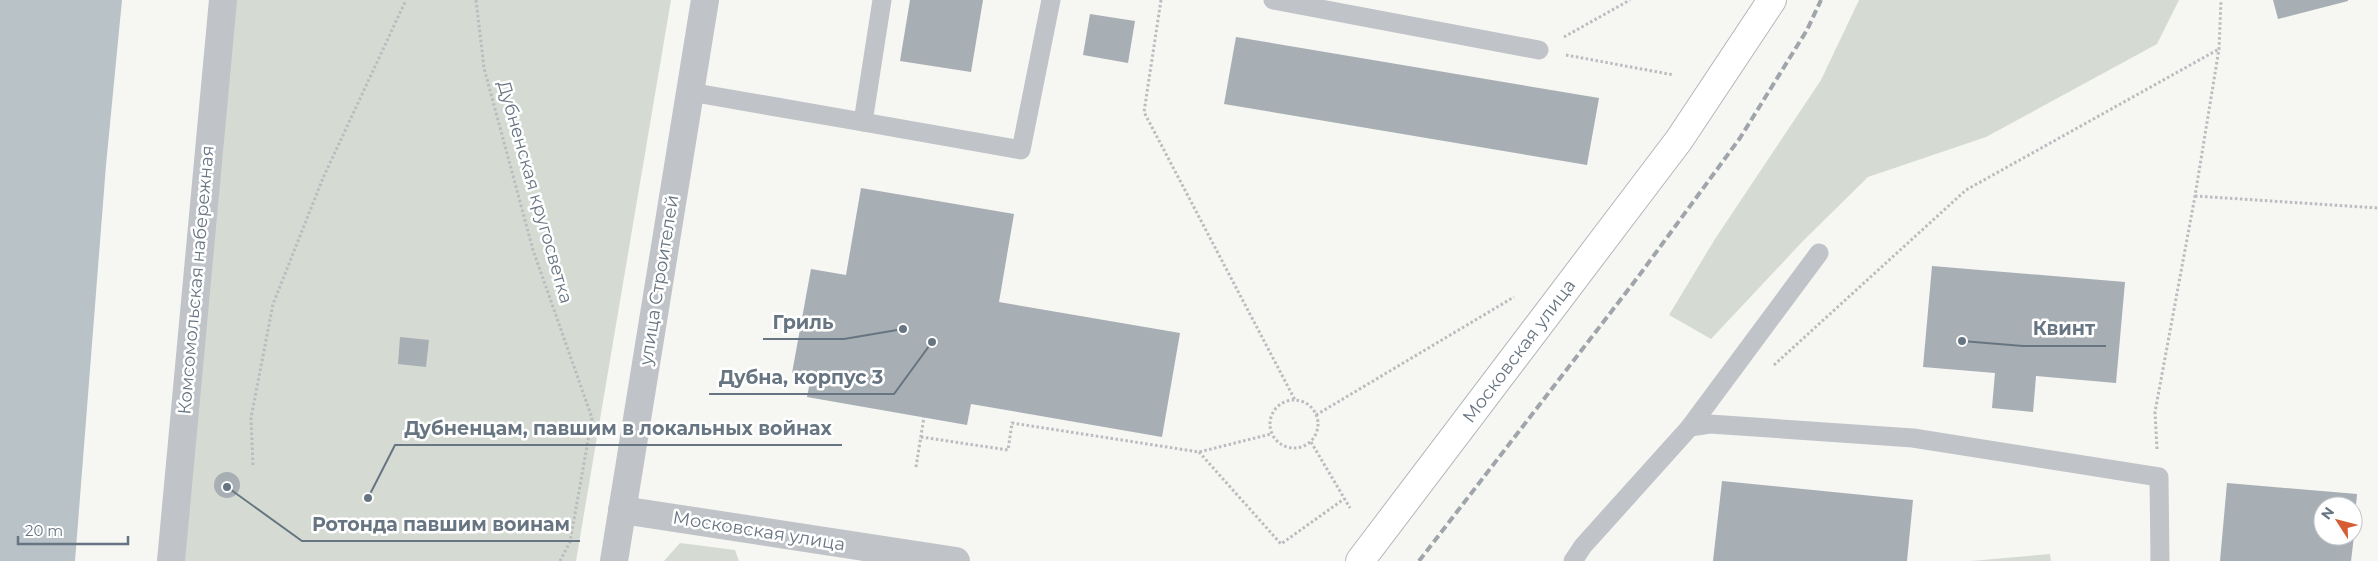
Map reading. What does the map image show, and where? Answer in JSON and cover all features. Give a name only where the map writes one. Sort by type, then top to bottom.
[{"type":"main road","name":"Московская улица","points":[[1360,561],[1679,140],[1772,0]]},
{"type":"street","name":"Комсомольская набережная","points":[[171,561],[223,0]]},
{"type":"street","name":"улица Строителей","points":[[614,561],[705,0]]},
{"type":"street","name":"Московская улица","points":[[622,510],[956,561]]},
{"type":"lane","points":[[863,122],[882,0]]},
{"type":"lane","points":[[690,92],[1021,150],[1051,0]]},
{"type":"lane","points":[[1275,0],[1539,50]]},
{"type":"lane","points":[[1573,561],[1583,546],[1690,427],[1819,253]]},
{"type":"lane","points":[[1690,427],[1710,424],[1914,438],[2159,477],[2160,561]]},
{"type":"path","points":[[253,465],[251,418],[273,304],[323,178],[406,0]]},
{"type":"path","name":"Дубненская кругосветка","points":[[476,0],[484,68],[534,250],[592,418],[570,542],[560,561]]},
{"type":"path","points":[[1161,0],[1144,112],[1295,400]]},
{"type":"path","points":[[1539,50],[1630,0]]},
{"type":"path","points":[[2159,477],[2154,412],[2195,196],[2219,49],[2221,0]]},
{"type":"path","points":[[1768,371],[1966,190],[2219,49]]},
{"type":"path","points":[[1539,50],[1674,75]]},
{"type":"path","points":[[2195,196],[2378,208]]},
{"type":"path","points":[[1316,415],[1514,297]]},
{"type":"path","points":[[1295,400],[1308,404],[1316,415],[1318,429],[1311,442],[1296,449],[1281,446],[1271,434],[1270,418],[1279,405],[1295,400]]},
{"type":"path","points":[[916,467],[924,418]]},
{"type":"path","points":[[921,437],[1008,450],[1012,423],[1199,452],[1271,434]]},
{"type":"path","points":[[1311,442],[1350,508]]},
{"type":"path","points":[[1199,452],[1281,544],[1344,499]]},
{"type":"shaded area","points":[[0,0],[122,0],[106,165],[75,561],[0,561]]},
{"type":"shaded area","points":[[236,0],[671,0],[576,561],[177,561]]},
{"type":"shaded area","points":[[1859,0],[2179,0],[2157,44],[1986,137],[1868,177],[1803,241],[1711,339],[1669,315],[1715,239],[1821,80]]},
{"type":"shaded area","points":[[680,543],[735,550],[739,561],[664,561]]},
{"type":"shaded area","points":[[2050,554],[2051,561],[1971,561]]},
{"type":"building","points":[[910,0],[983,0],[971,72],[900,61]]},
{"type":"building","points":[[2273,0],[2348,0],[2348,1],[2278,19]]},
{"type":"building","points":[[1090,14],[1135,21],[1128,63],[1083,55]]},
{"type":"building","points":[[1236,37],[1599,98],[1587,165],[1224,104]]},
{"type":"building","points":[[861,188],[1014,214],[999,302],[1180,333],[1162,437],[971,404],[967,425],[807,397],[811,377],[792,373],[811,269],[846,275]]},
{"type":"building","points":[[1932,266],[2125,282],[2116,383],[2036,376],[2033,412],[1992,408],[1995,373],[1923,367]]},
{"type":"building","points":[[400,337],[429,340],[426,367],[398,364]]},
{"type":"building","points":[[227,472],[236,476],[240,485],[236,494],[227,498],[218,494],[214,485],[218,476]]},
{"type":"building","points":[[1722,481],[1913,500],[1907,561],[1713,561]]},
{"type":"building","points":[[2227,483],[2357,494],[2357,496],[2313,496],[2313,546],[2353,546],[2351,561],[2220,561]]},
{"type":"railway","points":[[1419,561],[1638,277],[1740,138],[1807,30],[1821,0]]},
{"type":"place","name":"Гриль","points":[[903,329]]},
{"type":"place","name":"Квинт","points":[[1962,341]]},
{"type":"place","name":"Дубна, корпус 3","points":[[932,342]]},
{"type":"place","name":"Ротонда павшим воинам","points":[[227,487]]},
{"type":"place","name":"Дубненцам, павшим в локальных войнах","points":[[368,498]]}]
